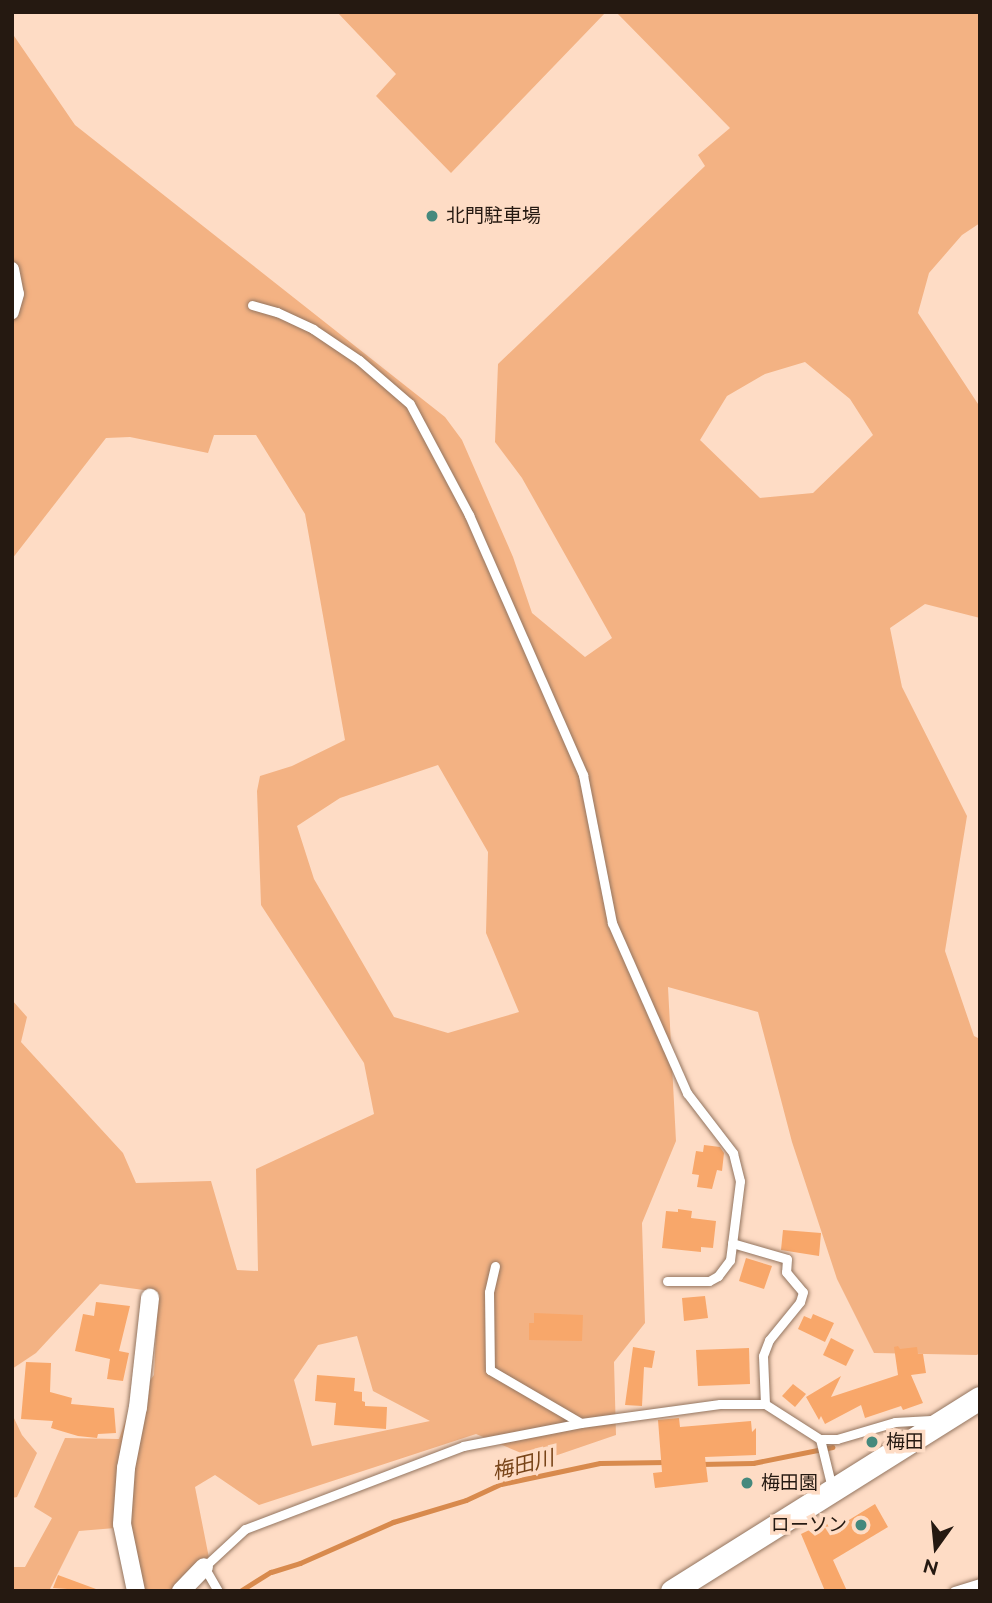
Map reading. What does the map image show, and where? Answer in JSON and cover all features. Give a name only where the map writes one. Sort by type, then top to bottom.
[{"type":"street","points":[[12,269],[17,294],[12,312]]},
{"type":"street","points":[[136,1591],[122,1524],[126,1468],[138,1407],[150,1298]]},
{"type":"street","points":[[673,1591],[980,1398]]},
{"type":"street","points":[[181,1591],[204,1567]]},
{"type":"lane","points":[[252,306],[277,312],[313,329],[359,360],[410,404],[438,455],[500,584],[583,775],[612,923],[687,1093],[733,1153],[740,1181],[730,1260],[718,1276],[709,1281],[667,1281]]},
{"type":"lane","points":[[732,1243],[787,1259],[786,1272],[803,1292],[800,1302],[769,1340],[763,1356],[765,1404]]},
{"type":"lane","points":[[495,1266],[489,1292],[490,1370],[581,1423]]},
{"type":"lane","points":[[217,1589],[204,1567],[245,1529],[463,1446],[581,1423],[720,1404],[765,1404],[820,1440],[838,1439],[895,1422],[946,1420]]},
{"type":"lane","points":[[820,1440],[832,1489]]},
{"type":"lane","points":[[954,1591],[980,1583]]},
{"type":"shaded area","points":[[337,12],[606,12],[451,173],[376,96],[396,74]]},
{"type":"shaded area","points":[[616,12],[980,12],[980,223],[962,235],[929,273],[918,313],[980,407],[980,618],[925,604],[890,628],[902,687],[967,816],[945,951],[974,1036],[980,1039],[980,1352],[977,1355],[874,1353],[837,1279],[792,1142],[758,1012],[668,987],[676,1141],[642,1223],[645,1323],[614,1362],[616,1435],[540,1461],[476,1434],[259,1505],[215,1475],[195,1487],[209,1558],[175,1591],[143,1591],[127,1527],[79,1531],[49,1591],[12,1591],[12,1567],[25,1567],[52,1518],[34,1507],[65,1438],[119,1439],[130,1408],[154,1375],[158,1292],[100,1284],[36,1353],[12,1369],[12,1000],[27,1017],[21,1042],[123,1153],[136,1183],[211,1181],[237,1270],[258,1271],[256,1169],[374,1114],[364,1063],[261,905],[257,791],[260,776],[292,766],[345,740],[305,514],[256,435],[214,435],[208,453],[130,437],[106,438],[12,559],[12,33],[75,125],[445,417],[462,440],[513,557],[532,613],[585,657],[612,638],[522,478],[495,442],[498,364],[705,166],[698,155],[730,128]],"holes":[[[805,362],[850,399],[873,435],[813,493],[760,498],[700,440],[727,396],[765,374]],[[438,765],[488,852],[486,933],[519,1012],[448,1033],[394,1017],[314,879],[297,826],[340,798]],[[357,1336],[373,1391],[430,1421],[312,1446],[294,1380],[318,1345]]]},
{"type":"shaded area","points":[[12,1414],[22,1435],[37,1453],[17,1497],[12,1498]]},
{"type":"building","points":[[704,1145],[720,1147],[724,1153],[722,1171],[717,1170],[712,1189],[697,1187],[699,1175],[692,1174],[696,1151],[703,1152]]},
{"type":"building","points":[[678,1209],[692,1211],[691,1218],[716,1221],[713,1248],[701,1247],[701,1252],[662,1248],[666,1211],[678,1212]]},
{"type":"building","points":[[783,1230],[821,1233],[819,1256],[781,1250]]},
{"type":"building","points":[[746,1258],[772,1266],[764,1289],[739,1281]]},
{"type":"building","points":[[705,1296],[708,1318],[684,1321],[682,1298]]},
{"type":"building","points":[[96,1302],[130,1306],[119,1351],[129,1353],[123,1381],[107,1379],[110,1359],[75,1351],[83,1314],[94,1316]]},
{"type":"building","points":[[534,1313],[583,1315],[582,1341],[529,1340],[529,1323],[534,1323]]},
{"type":"building","points":[[813,1314],[834,1323],[825,1342],[798,1329],[804,1316],[811,1319]]},
{"type":"building","points":[[831,1338],[854,1350],[846,1366],[823,1355]]},
{"type":"building","points":[[898,1346],[900,1349],[917,1347],[918,1354],[923,1354],[926,1373],[911,1375],[923,1403],[903,1410],[901,1406],[865,1418],[861,1405],[825,1424],[821,1416],[819,1420],[806,1397],[841,1376],[831,1397],[898,1375],[894,1347]]},
{"type":"building","points":[[633,1347],[655,1351],[652,1368],[644,1367],[642,1406],[625,1405]]},
{"type":"building","points":[[749,1348],[750,1384],[698,1386],[696,1350]]},
{"type":"building","points":[[26,1362],[51,1363],[50,1392],[72,1398],[71,1404],[114,1408],[116,1433],[98,1434],[97,1438],[78,1436],[51,1428],[53,1421],[21,1419]]},
{"type":"building","points":[[317,1375],[355,1378],[354,1391],[362,1392],[365,1406],[387,1407],[386,1429],[334,1425],[336,1403],[315,1401]]},
{"type":"building","points":[[793,1384],[806,1394],[795,1407],[782,1396]]},
{"type":"building","points":[[679,1418],[680,1427],[751,1421],[752,1432],[756,1428],[756,1455],[705,1457],[708,1482],[655,1488],[653,1473],[662,1472],[658,1420]]},
{"type":"building","points":[[875,1504],[888,1527],[833,1560],[847,1591],[825,1591],[801,1534],[826,1522],[831,1531]]},
{"type":"building","points":[[58,1575],[96,1589],[96,1591],[53,1588]]},
{"type":"waterway","name":"梅田川","points":[[700,1464],[753,1463],[832,1447]]},
{"type":"waterway","name":"梅田川","points":[[240,1591],[271,1572],[300,1563],[393,1522],[466,1500],[501,1484],[600,1463],[666,1462]]},
{"type":"place","name":"北門駐車場","points":[[432,216]]},
{"type":"place","name":"梅田","points":[[872,1442]]},
{"type":"place","name":"梅田園","points":[[747,1483]]},
{"type":"place","name":"ローソン","points":[[861,1525]]}]
